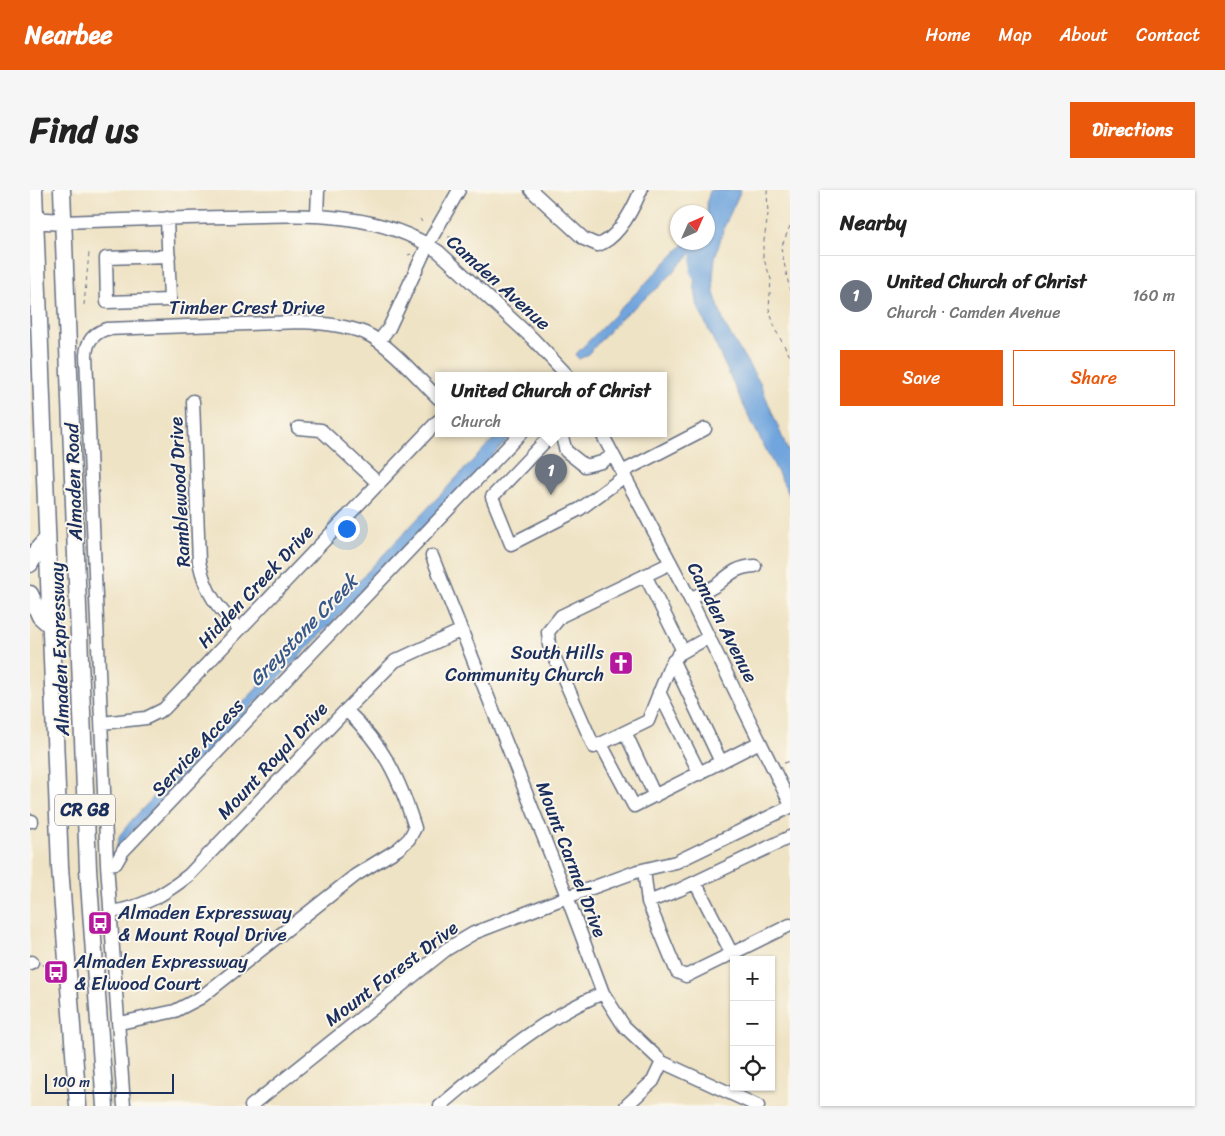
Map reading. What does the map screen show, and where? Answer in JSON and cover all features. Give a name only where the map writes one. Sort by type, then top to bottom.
[{"type":"main road","name":"Almaden Expressway","points":[[34,190],[32,222],[34,313],[47,539],[60,867],[78,1106]]},
{"type":"main road","name":"Almaden Expressway","points":[[62,190],[88,869],[104,1106]]},
{"type":"main road","name":"Camden Avenue","points":[[32,222],[64,222]]},
{"type":"main road","points":[[30,564],[38,549],[47,539]]},
{"type":"main road","points":[[30,594],[40,616],[51,626]]},
{"type":"street","points":[[317,215],[318,190]]},
{"type":"street","points":[[379,341],[389,328],[428,244],[459,190]]},
{"type":"street","points":[[531,190],[584,239],[598,245],[604,243],[620,227],[641,190]]},
{"type":"street","name":"Camden Avenue","points":[[64,222],[317,215],[392,228],[428,244],[465,274],[564,372]]},
{"type":"street","points":[[167,218],[169,256],[170,300],[107,302],[106,258],[169,256]]},
{"type":"street","name":"Timber Crest Drive","points":[[92,336],[106,329],[300,322],[347,328],[366,334],[379,341],[435,395]]},
{"type":"street","name":"Almaden Road","points":[[92,336],[86,355],[107,864],[120,1023],[124,1106]]},
{"type":"street","name":"Ramblewood Drive","points":[[194,401],[199,562],[203,579],[212,599],[239,629]]},
{"type":"street","name":"Hidden Creek Drive","points":[[102,723],[146,718],[164,709],[435,423]]},
{"type":"street","points":[[298,428],[321,430],[379,484]]},
{"type":"street","points":[[549,437],[492,497],[511,544],[580,509],[624,474],[705,429]]},
{"type":"street","name":"Service Access","points":[[107,864],[116,863],[123,851],[517,437]]},
{"type":"street","points":[[562,437],[566,451],[585,466],[602,462],[613,455]]},
{"type":"street","name":"Camden Avenue","points":[[604,437],[690,599],[790,802]]},
{"type":"street","name":"Mount Carmel Drive","points":[[432,556],[603,993],[624,1026],[662,1062],[758,1106]]},
{"type":"street","points":[[671,563],[561,616],[548,632],[549,645],[594,748],[648,721],[673,661],[683,651],[709,637]]},
{"type":"street","points":[[690,599],[712,587],[737,569],[755,566]]},
{"type":"street","points":[[643,576],[683,651]]},
{"type":"street","name":"Mount Royal Drive","points":[[110,912],[141,906],[168,892],[189,875],[346,710],[395,662],[462,630]]},
{"type":"street","points":[[673,661],[721,762]]},
{"type":"street","points":[[659,692],[700,774]]},
{"type":"street","points":[[120,1023],[175,1011],[200,998],[356,875],[409,839],[415,828],[392,766],[368,731],[346,710]]},
{"type":"street","points":[[625,732],[655,796]]},
{"type":"street","points":[[601,744],[634,806],[760,742]]},
{"type":"street","name":"Mount Forest Drive","points":[[251,1106],[447,949],[474,933],[567,897],[644,870],[676,862],[790,807]]},
{"type":"street","points":[[648,902],[695,882],[790,836]]},
{"type":"street","points":[[644,870],[648,902],[681,976],[686,976],[790,925]]},
{"type":"street","points":[[695,882],[732,954]]},
{"type":"street","points":[[440,1106],[522,1038],[552,1018],[603,993]]},
{"type":"street","points":[[626,1106],[653,1081],[662,1062]]},
{"type":"path","points":[[767,190],[768,214],[763,256],[771,279],[769,309],[776,331],[790,356]]},
{"type":"path","points":[[790,226],[781,248],[790,291]]},
{"type":"path","points":[[84,305],[89,253]]},
{"type":"path","points":[[31,962],[49,968],[68,970]]},
{"type":"water","points":[[710,190],[741,190],[724,227],[715,258],[714,293],[725,326],[760,383],[790,456],[790,496],[750,419],[698,307],[694,284],[696,261],[701,250],[715,250],[715,205],[707,205]]},
{"type":"water","points":[[678,250],[694,250],[659,287],[621,318],[587,355],[579,359],[575,355]]},
{"type":"water","points":[[495,437],[510,437],[116,848],[120,835],[131,821]]},
{"type":"waterway","points":[[698,272],[699,250]]},
{"type":"place","name":"United Church of Christ","points":[[551,495]]},
{"type":"place","name":"South Hills Community Church","points":[[621,663]]},
{"type":"place","name":"Almaden Expressway & Mount Royal Drive","points":[[100,923]]},
{"type":"place","name":"Almaden Expressway & Elwood Court","points":[[56,972]]},
{"type":"water label","name":"Greystone Creek","points":[[303,630]]}]
